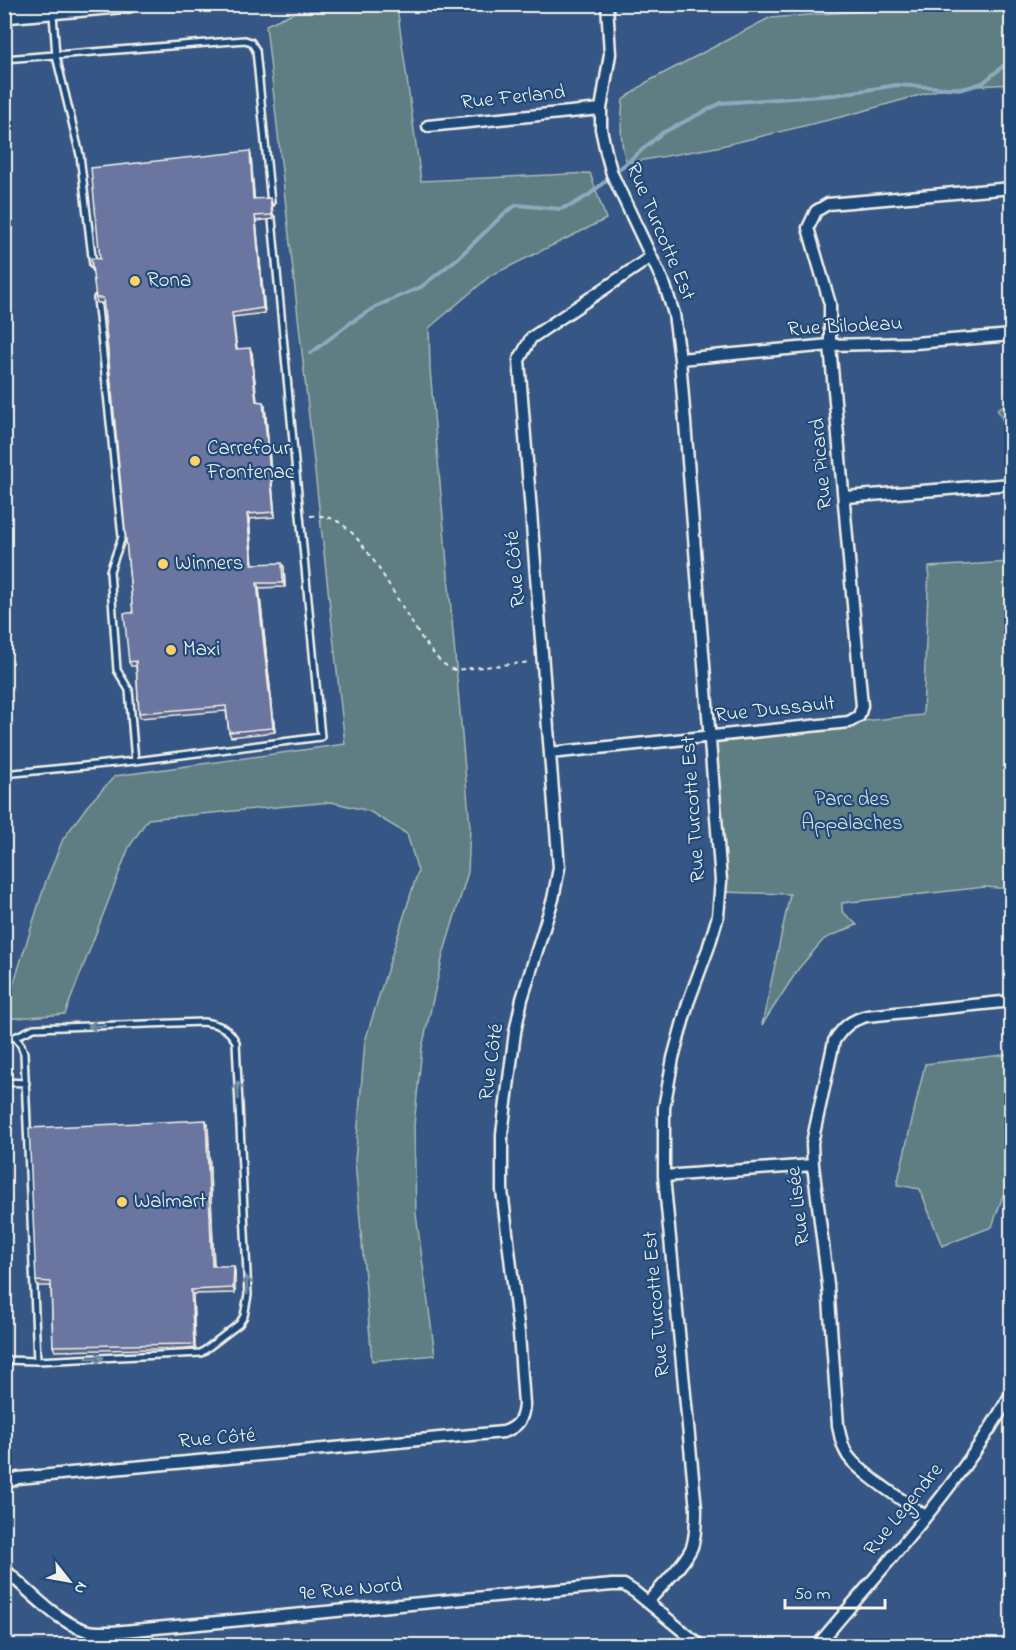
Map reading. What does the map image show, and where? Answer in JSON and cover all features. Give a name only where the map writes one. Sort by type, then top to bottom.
[{"type":"street","points":[[4,15],[52,8],[129,4]]},
{"type":"street","name":"Rue Turcotte Est","points":[[607,4],[610,54],[601,109],[601,129],[612,174],[665,286],[674,314],[680,359],[721,881],[718,916],[688,1004],[673,1058],[664,1108],[664,1176],[696,1509],[692,1547],[648,1602]]},
{"type":"street","name":"Rue Ferland","points":[[428,126],[601,109]]},
{"type":"street","name":"Rue Picard","points":[[859,716],[862,706],[830,345],[830,304],[808,228],[816,212],[828,204],[1011,188]]},
{"type":"street","name":"Rue Côté","points":[[4,1484],[27,1477],[502,1432],[520,1423],[524,1415],[524,1404],[519,1334],[502,1190],[502,1134],[514,1032],[559,868],[519,360],[531,338],[651,257]]},
{"type":"street","name":"Rue Bilodeau","points":[[680,359],[830,345],[915,344],[1011,335]]},
{"type":"street","points":[[845,497],[1011,484]]},
{"type":"street","name":"Rue Dussault","points":[[550,753],[849,722],[859,716]]},
{"type":"street","name":"Rue Lisée","points":[[926,1516],[857,1467],[841,1442],[828,1285],[813,1165],[813,1133],[834,1041],[842,1028],[854,1020],[867,1016],[1011,1001]]},
{"type":"street","points":[[664,1176],[813,1165]]},
{"type":"street","name":"Rue Legendre","points":[[818,1646],[926,1516],[986,1435],[1011,1392]]},
{"type":"street","name":"9e Rue Nord","points":[[4,1569],[70,1624],[88,1631],[98,1632],[612,1584],[624,1585],[701,1646]]},
{"type":"lane","points":[[52,8],[56,56],[80,155],[94,271]]},
{"type":"lane","points":[[4,59],[245,40],[251,42],[256,50],[271,203]]},
{"type":"lane","points":[[4,774],[135,761],[321,737],[272,219]]},
{"type":"lane","points":[[96,294],[122,537],[110,571],[117,670],[129,690],[135,761]]},
{"type":"lane","points":[[4,1038],[15,1037],[34,1028],[203,1022],[224,1028],[232,1035],[236,1042],[248,1295],[244,1316],[239,1324],[201,1353],[37,1361],[4,1360]]},
{"type":"lane","points":[[15,1037],[24,1053],[37,1361]]},
{"type":"lane","points":[[4,1082],[26,1083]]},
{"type":"path","points":[[301,516],[315,515],[330,518],[349,530],[365,548],[413,627],[438,660],[446,666],[454,670],[543,661]]},
{"type":"green space","points":[[940,5],[1011,5],[1011,84],[945,88],[845,116],[717,147],[627,163],[622,140],[623,100],[647,82],[769,18]]},
{"type":"green space","points":[[397,7],[421,181],[590,173],[606,219],[490,276],[429,328],[430,369],[470,827],[468,872],[443,955],[422,1048],[414,1125],[416,1214],[435,1355],[372,1361],[355,1161],[365,1041],[418,871],[407,834],[369,811],[331,802],[148,819],[129,847],[65,1014],[5,1019],[4,1014],[46,881],[63,839],[88,805],[115,776],[345,744],[266,25],[295,12]]},
{"type":"green space","points":[[1011,401],[1011,436],[997,409]]},
{"type":"green space","name":"Parc des Appalaches","points":[[1011,562],[1011,889],[985,887],[842,903],[842,911],[857,925],[824,939],[799,968],[762,1025],[790,894],[720,892],[708,736],[923,715],[929,567]]},
{"type":"green space","points":[[1011,1054],[1011,1177],[992,1227],[942,1246],[920,1189],[897,1185],[925,1064]]},
{"type":"building","name":"Carrefour Frontenac","points":[[250,151],[253,199],[270,198],[272,215],[255,216],[263,308],[232,313],[236,349],[250,348],[256,401],[263,402],[274,512],[247,514],[252,564],[282,563],[283,583],[257,583],[273,728],[229,732],[226,706],[139,713],[136,661],[129,662],[124,613],[133,613],[103,298],[96,298],[91,258],[100,259],[91,168]]},
{"type":"building","name":"Walmart","points":[[206,1120],[212,1266],[234,1266],[233,1288],[191,1290],[194,1344],[53,1346],[51,1282],[36,1281],[29,1128]]},
{"type":"waterway","points":[[311,353],[350,323],[377,306],[421,287],[458,258],[507,211],[517,205],[560,209],[572,205],[589,195],[662,133],[721,103],[835,95],[897,85],[963,89],[983,83],[1003,66],[1012,64]]},
{"type":"place","name":"Rona","points":[[135,281]]},
{"type":"place","name":"Carrefour Frontenac","points":[[195,461]]},
{"type":"place","name":"Winners","points":[[163,564]]},
{"type":"place","name":"Maxi","points":[[171,650]]},
{"type":"place","name":"Walmart","points":[[122,1202]]}]
